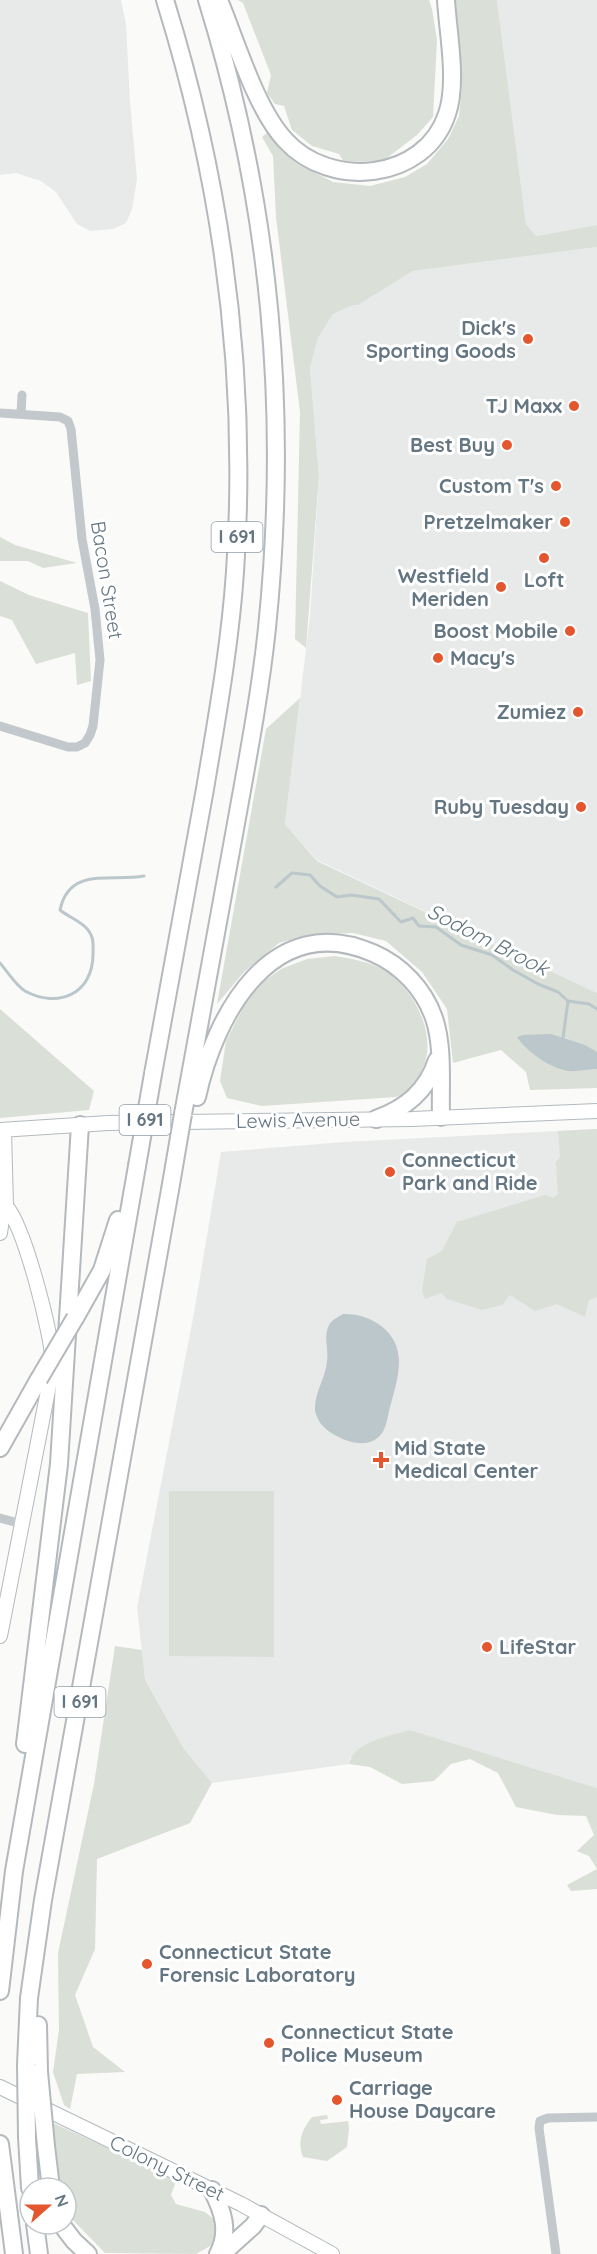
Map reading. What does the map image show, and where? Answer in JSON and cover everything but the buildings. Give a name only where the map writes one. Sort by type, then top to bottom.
[{"type":"highway","name":"I 691","points":[[0,1991],[6,1923],[27,1798],[135,1171],[204,794],[225,658],[235,572],[238,411],[234,349],[219,220],[200,124],[165,0]]},
{"type":"highway","name":"I 691","points":[[29,2176],[27,2137],[32,2068],[28,2012],[34,1959],[48,1869],[183,1114],[195,1101],[197,1073],[262,669],[272,564],[275,487],[273,352],[263,247],[241,125],[207,0]]},
{"type":"highway","points":[[219,0],[260,101],[282,137],[301,154],[321,164],[342,171],[361,172],[387,168],[410,160],[429,145],[443,124],[450,106],[452,88],[446,0]]},
{"type":"highway","points":[[197,1073],[220,1026],[248,984],[262,969],[280,956],[301,947],[336,944],[364,949],[382,957],[405,973],[430,1009],[437,1029],[441,1117]]},
{"type":"highway","points":[[376,1119],[399,1110],[410,1102],[431,1076],[439,1053]]},
{"type":"highway","points":[[27,1798],[22,1771],[58,1464],[80,1125]]},
{"type":"highway","points":[[0,1448],[98,1277],[108,1255],[127,1182],[135,1171]]},
{"type":"highway","points":[[32,2068],[50,2176]]},
{"type":"highway","points":[[0,2144],[14,2254]]},
{"type":"highway","points":[[212,2190],[225,2224],[220,2254]]},
{"type":"highway","points":[[220,2254],[255,2224],[261,2215]]},
{"type":"highway","points":[[70,2236],[88,2254]]},
{"type":"main road","name":"Lewis Avenue","points":[[2,1130],[80,1125],[376,1119],[597,1111]]},
{"type":"main road","points":[[0,1233],[6,1206],[2,1130]]},
{"type":"main road","points":[[0,1636],[52,1377],[53,1356],[46,1319],[21,1234],[14,1217],[6,1206]]},
{"type":"main road","name":"Colony Street","points":[[0,2087],[212,2190],[332,2254]]},
{"type":"street","points":[[0,413],[21,414],[22,395]]},
{"type":"street","name":"Bacon Street","points":[[0,726],[68,747],[77,747],[85,743],[93,726],[100,660],[95,609],[82,539],[71,429],[68,421],[60,417],[21,414]]},
{"type":"street","points":[[0,1518],[22,1524]]},
{"type":"street","points":[[556,2254],[539,2128],[540,2121],[549,2118],[597,2117]]},
{"type":"shaded area","points":[[0,0],[121,0],[126,24],[137,179],[132,209],[126,223],[113,229],[90,231],[77,224],[56,192],[41,181],[16,173],[0,175]]},
{"type":"shaded area","points":[[238,0],[429,0],[437,40],[433,117],[417,135],[383,161],[344,162],[339,154],[312,146],[292,130],[284,106],[275,104],[267,93],[271,75],[243,3]]},
{"type":"shaded area","points":[[456,0],[497,0],[526,224],[536,236],[597,225],[597,247],[413,271],[358,305],[333,314],[318,338],[310,368],[319,476],[306,648],[295,639],[300,412],[276,217],[273,156],[262,137],[268,132],[296,163],[333,182],[370,186],[405,177],[427,164],[448,139],[459,116],[462,87],[454,14]]},
{"type":"shaded area","points":[[497,0],[597,0],[597,225],[536,236],[526,224]]},
{"type":"shaded area","points":[[597,247],[597,993],[317,860],[285,824],[310,616],[319,476],[310,368],[318,338],[333,314],[358,305],[413,271]]},
{"type":"shaded area","points":[[0,537],[15,545],[77,563],[43,568],[28,561],[0,561]]},
{"type":"shaded area","points":[[0,581],[29,595],[88,613],[91,681],[77,685],[75,653],[36,664],[12,620],[0,616]]},
{"type":"shaded area","points":[[300,698],[285,824],[317,861],[597,993],[597,1088],[530,1090],[526,1072],[501,1050],[453,1063],[447,1009],[422,972],[386,941],[353,933],[308,935],[279,943],[244,972],[217,1004],[266,729]]},
{"type":"shaded area","points":[[335,956],[369,963],[387,972],[408,993],[417,1006],[427,1034],[427,1049],[425,1063],[412,1089],[396,1097],[262,1106],[227,1098],[220,1081],[226,1041],[243,1008],[260,984],[281,969],[307,959]]},
{"type":"shaded area","points":[[0,1009],[94,1091],[89,1110],[0,1118]]},
{"type":"shaded area","points":[[551,1034],[585,1045],[597,1052],[597,1069],[571,1071],[554,1067],[533,1054],[517,1037]]},
{"type":"shaded area","name":"Mid State Medical Center","points":[[597,1129],[597,1788],[410,1730],[350,1758],[349,1764],[212,1783],[184,1749],[145,1678],[137,1608],[194,1313],[221,1152],[344,1142]]},
{"type":"shaded area","points":[[597,1129],[597,1297],[589,1300],[585,1317],[557,1304],[535,1311],[510,1295],[502,1305],[482,1310],[447,1299],[441,1293],[425,1299],[422,1291],[427,1259],[442,1251],[457,1222],[545,1195],[553,1198],[558,1194],[556,1162],[560,1157],[558,1131]]},
{"type":"shaded area","points":[[343,1314],[363,1317],[381,1326],[394,1341],[398,1350],[398,1374],[386,1426],[376,1439],[370,1442],[350,1442],[331,1433],[320,1423],[316,1415],[316,1397],[326,1367],[327,1330],[332,1322]]},
{"type":"shaded area","points":[[169,1491],[274,1491],[274,1657],[169,1656]]},
{"type":"shaded area","points":[[115,1646],[142,1650],[145,1679],[184,1749],[212,1783],[190,1823],[97,1859],[95,1949],[75,1995],[93,2047],[125,2072],[77,2074],[70,2109],[64,2105],[53,2072],[59,2030],[58,1953],[94,1784]]},
{"type":"shaded area","points":[[410,1730],[597,1788],[597,1869],[589,1856],[577,1851],[594,1835],[586,1816],[557,1815],[516,1807],[498,1773],[470,1759],[451,1764],[434,1781],[402,1784],[370,1767],[349,1764],[352,1756],[365,1745]]},
{"type":"shaded area","points":[[597,1869],[597,1889],[571,1891],[567,1885]]},
{"type":"shaded area","points":[[327,2115],[328,2119],[320,2120],[321,2124],[348,2121],[347,2147],[327,2161],[303,2157],[301,2141],[306,2126],[312,2117]]},
{"type":"shaded area","points":[[51,2122],[181,2182],[175,2184],[171,2195],[176,2204],[205,2212],[216,2221],[216,2235],[212,2245],[196,2254],[105,2253],[78,2225],[78,2176],[59,2176]]},
{"type":"waterway","name":"Sodom Brook","points":[[276,887],[292,873],[310,875],[320,886],[337,897],[351,895],[379,899],[401,922],[413,918],[419,926],[436,927],[461,945],[492,955],[513,970],[558,992],[568,1001],[589,1004],[597,1009]]},
{"type":"waterway","name":"Sodom Brook","points":[[0,963],[25,991],[50,998],[61,998],[71,994],[87,979],[91,968],[93,944],[89,931],[60,910],[65,896],[72,887],[82,881],[144,876]]},
{"type":"waterway","points":[[563,1038],[568,1001]]},
{"type":"place","name":"Dick's Sporting Goods","points":[[528,339]]},
{"type":"place","name":"TJ Maxx","points":[[574,406]]},
{"type":"place","name":"Best Buy","points":[[507,445]]},
{"type":"place","name":"Custom T's","points":[[556,486]]},
{"type":"place","name":"Pretzelmaker","points":[[565,522]]},
{"type":"place","name":"Loft","points":[[544,558]]},
{"type":"place","name":"Westfield Meriden","points":[[501,587]]},
{"type":"place","name":"Boost Mobile","points":[[570,631]]},
{"type":"place","name":"Macy's","points":[[438,658]]},
{"type":"place","name":"Zumiez","points":[[578,712]]},
{"type":"place","name":"Ruby Tuesday","points":[[581,807]]},
{"type":"place","name":"Connecticut Park and Ride","points":[[390,1172]]},
{"type":"place","name":"Mid State Medical Center","points":[[381,1460]]},
{"type":"place","name":"LifeStar","points":[[487,1647]]},
{"type":"place","name":"Connecticut State Forensic Laboratory","points":[[147,1964]]},
{"type":"place","name":"Connecticut State Police Museum","points":[[269,2043]]},
{"type":"place","name":"Carriage House Daycare","points":[[337,2100]]}]
